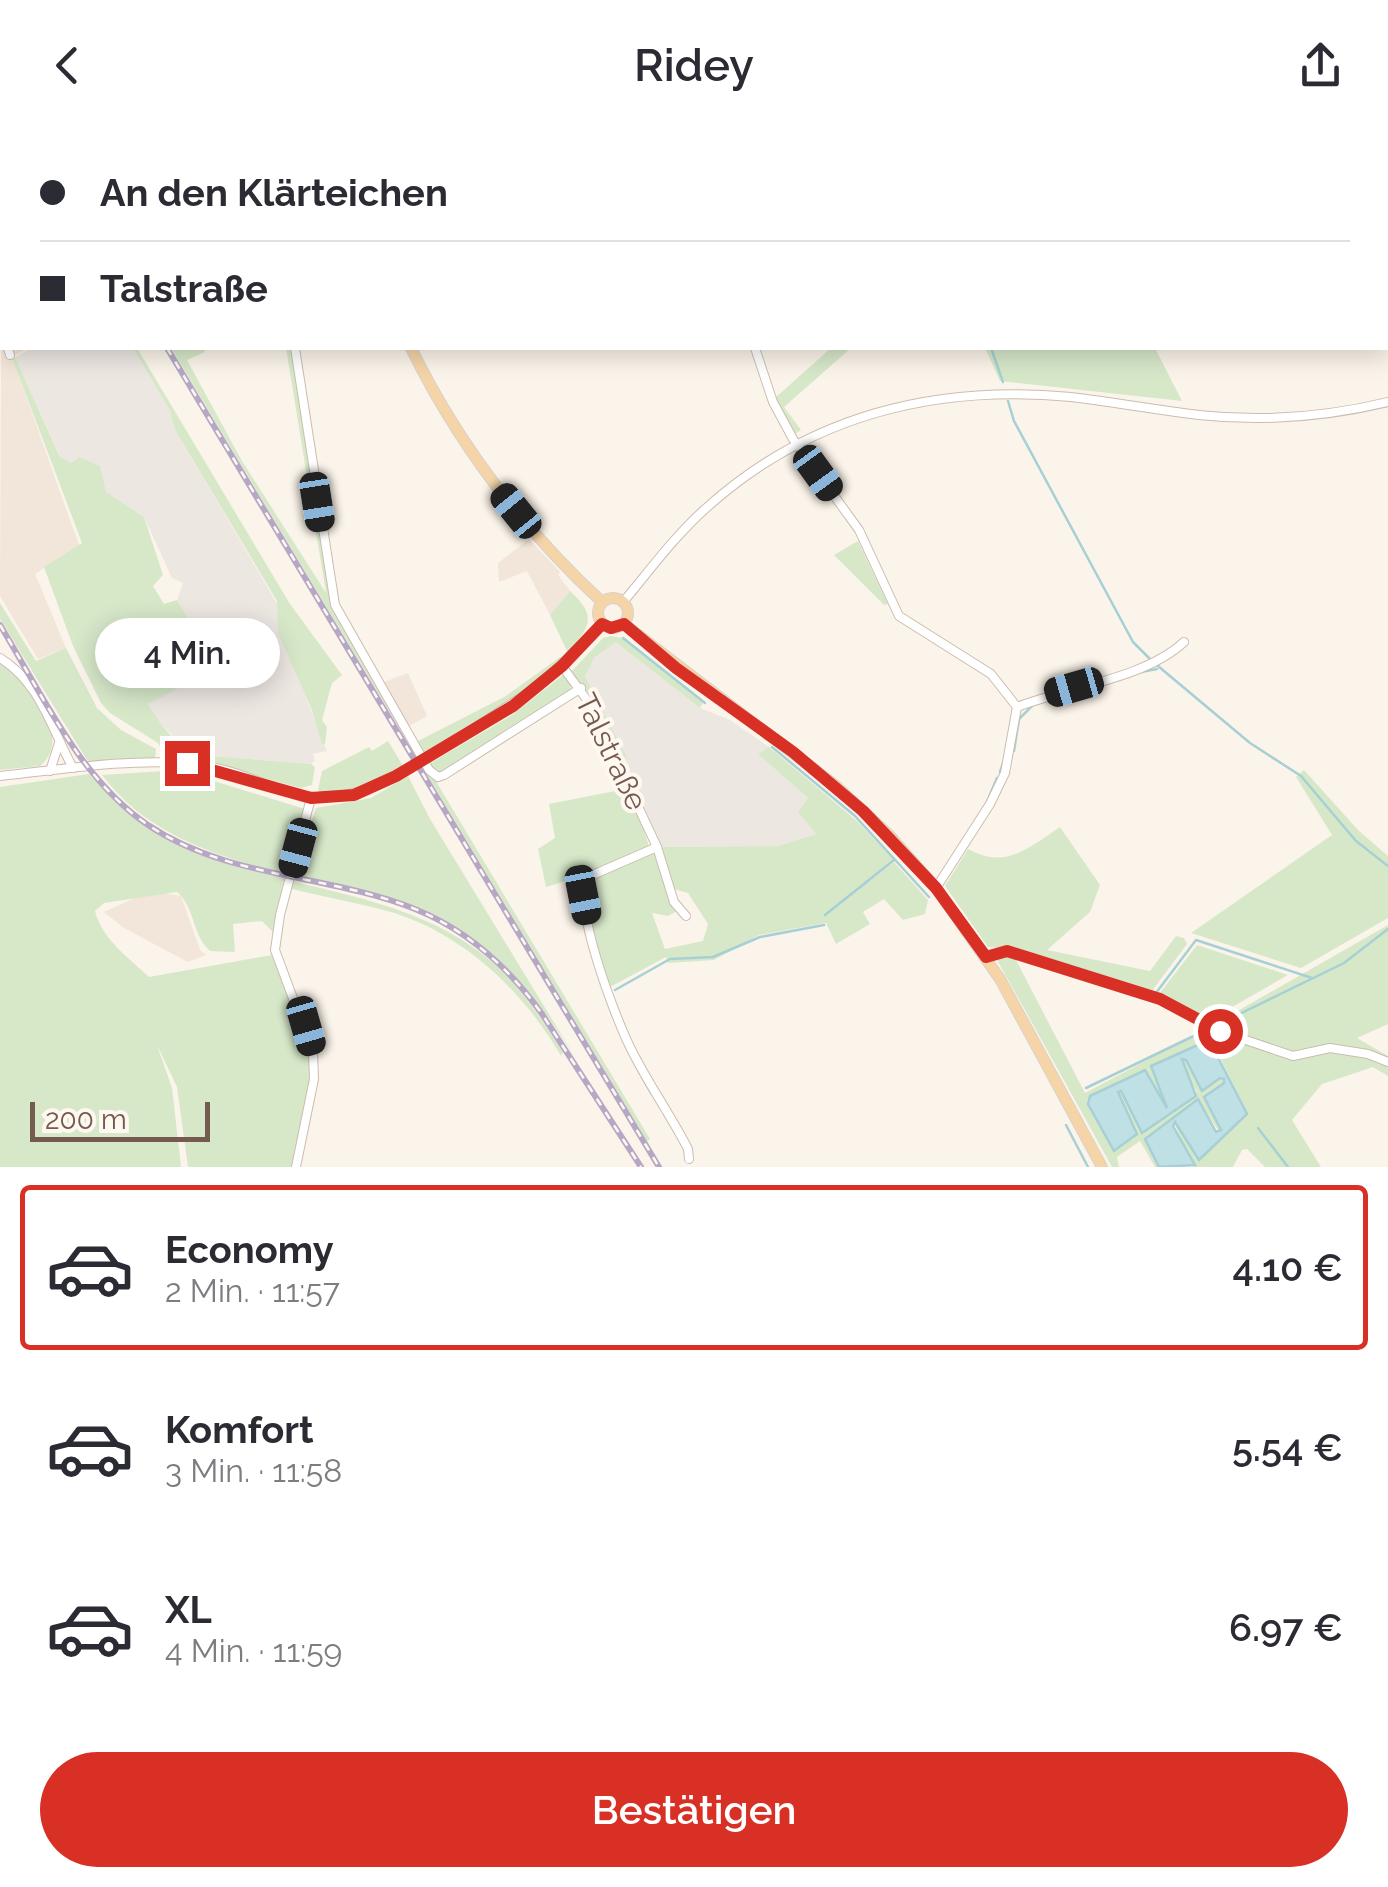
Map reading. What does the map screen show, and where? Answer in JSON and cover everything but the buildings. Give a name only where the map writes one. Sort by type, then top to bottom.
[{"type":"main road","points":[[412,350],[449,418],[494,483],[602,602]]},
{"type":"main road","points":[[615,597],[624,601],[628,610],[624,624],[611,628],[602,624],[598,611],[602,602],[615,597]]},
{"type":"main road","points":[[624,624],[676,668],[836,786],[890,836],[936,888],[986,957],[1021,1015],[1102,1167]]},
{"type":"street","points":[[295,350],[335,605],[429,770],[444,775],[581,688]]},
{"type":"street","points":[[756,350],[772,402],[859,530],[899,616],[991,674],[1018,707]]},
{"type":"street","points":[[624,601],[671,543],[742,478],[797,444],[873,413],[938,398],[1006,393],[1202,416],[1266,418],[1318,416],[1388,402]]},
{"type":"street","points":[[562,666],[602,624]]},
{"type":"street","points":[[1018,707],[1147,666],[1184,642]]},
{"type":"street","points":[[0,658],[29,685],[53,722],[73,768]]},
{"type":"street","name":"Talstraße","points":[[0,776],[187,763],[311,798],[354,795],[396,776],[513,706],[562,666],[581,688],[663,856],[674,902],[686,916]]},
{"type":"street","points":[[936,888],[990,804],[1005,773],[1018,707]]},
{"type":"street","points":[[50,771],[60,743]]},
{"type":"street","points":[[296,1167],[314,1079],[313,1052],[275,950],[311,798]]},
{"type":"street","name":"Talstraße","points":[[657,847],[588,877],[583,895],[594,952],[628,1045],[688,1148],[689,1159]]},
{"type":"street","points":[[986,957],[1007,951],[1144,994],[1176,1006],[1222,1032],[1292,1056],[1330,1048],[1368,1054],[1388,1062]]},
{"type":"shaded area","points":[[1,350],[24,350],[12,357],[79,545],[35,574],[66,648],[38,659],[0,596]]},
{"type":"shaded area","points":[[28,350],[134,350],[170,411],[175,430],[282,612],[289,653],[327,751],[313,754],[315,761],[311,764],[198,755],[188,751],[157,720],[147,704],[206,649],[177,600],[183,583],[172,578],[144,517],[64,465],[15,357]]},
{"type":"shaded area","points":[[529,539],[560,572],[558,575],[570,591],[550,615],[527,571],[499,582],[498,563]]},
{"type":"shaded area","points":[[617,641],[700,708],[730,720],[769,747],[759,754],[808,798],[816,834],[778,846],[662,847],[622,761],[626,758],[585,676],[595,657]]},
{"type":"shaded area","points":[[408,673],[427,716],[409,726],[384,682]]},
{"type":"shaded area","points":[[150,891],[181,896],[200,950],[206,955],[188,962],[124,928],[104,912]]},
{"type":"green space","points":[[134,350],[138,350],[290,604],[342,675],[332,683],[322,720],[327,727],[325,744],[278,633],[277,601],[175,430],[170,411]]},
{"type":"green space","points":[[172,350],[204,350],[187,360],[242,461],[326,593],[286,350],[293,350],[328,585],[429,772],[444,778],[437,783],[650,1139],[647,1141]]},
{"type":"green space","points":[[829,350],[849,350],[784,407],[801,430],[793,435],[775,398]]},
{"type":"green space","points":[[986,350],[1156,350],[1182,401],[1000,381]]},
{"type":"green space","points":[[15,357],[60,457],[71,463],[79,457],[100,466],[106,492],[144,517],[163,575],[153,586],[164,604],[177,600],[206,649],[209,672],[148,704],[158,719],[176,740],[198,755],[311,764],[315,767],[312,785],[301,788],[189,759],[168,759],[158,743],[110,713],[101,703],[73,646],[44,567],[82,543],[12,358]]},
{"type":"green space","points":[[858,541],[888,604],[884,605],[834,555]]},
{"type":"green space","points":[[570,591],[585,608],[588,622],[568,653],[550,615]]},
{"type":"green space","points":[[0,603],[36,661],[66,648],[97,708],[121,730],[156,749],[155,759],[94,763],[87,760],[0,619]]},
{"type":"green space","points":[[603,638],[623,638],[704,701],[700,708],[616,642],[595,657],[585,676],[627,758],[622,761],[572,671]]},
{"type":"green space","points":[[560,657],[563,660],[515,700],[424,754],[418,741],[506,696]]},
{"type":"green space","points":[[0,661],[33,696],[50,725],[50,754],[40,766],[0,770]]},
{"type":"green space","points":[[563,675],[571,681],[570,693],[445,773],[438,773],[429,764],[512,715]]},
{"type":"green space","points":[[584,699],[642,823],[649,847],[546,887],[538,849],[555,838],[549,804],[615,791]]},
{"type":"green space","points":[[388,741],[403,766],[355,789],[322,795],[318,790],[322,771]]},
{"type":"green space","points":[[769,747],[857,821],[893,859],[824,916],[894,862],[928,900],[925,914],[903,920],[884,899],[863,912],[870,924],[836,944],[826,923],[759,935],[714,960],[668,963],[666,957],[610,987],[597,952],[588,909],[592,907],[588,878],[656,850],[679,910],[668,916],[652,913],[665,949],[703,941],[708,924],[688,893],[674,889],[662,847],[778,846],[816,834],[798,812],[808,798],[758,754]]},
{"type":"green space","points":[[1304,770],[1359,831],[1388,856],[1388,918],[1301,968],[1191,933],[1332,835],[1296,777]]},
{"type":"green space","points":[[188,773],[305,809],[285,870],[288,875],[186,841],[140,814],[102,775]]},
{"type":"green space","points":[[89,774],[134,816],[178,844],[286,879],[274,933],[262,921],[233,924],[235,952],[210,951],[177,892],[104,903],[95,911],[110,939],[149,977],[272,955],[310,1052],[311,1079],[293,1167],[188,1167],[177,1087],[157,1045],[172,1088],[181,1167],[0,1167],[0,787]]},
{"type":"green space","points":[[408,776],[430,819],[575,1057],[540,1007],[501,962],[455,926],[399,900],[293,876],[316,808],[371,798]]},
{"type":"green space","points":[[1060,827],[1100,885],[1090,912],[1047,950],[1150,971],[1176,936],[1184,938],[1187,944],[1151,992],[1005,948],[988,947],[945,886],[968,849],[1005,857],[1027,849]]},
{"type":"green space","points":[[292,881],[411,915],[465,942],[490,960],[520,991],[563,1052],[561,1056],[510,988],[467,950],[418,922],[292,889]]},
{"type":"green space","points":[[1388,925],[1388,1024],[1357,1038],[1388,1056],[1388,1076],[1373,1067],[1322,1084],[1292,1120],[1321,1167],[1265,1167],[1247,1149],[1242,1150],[1233,1167],[1194,1167],[1174,1123],[1180,1126],[1197,1159],[1247,1113],[1215,1047],[1151,1067],[1167,1108],[1146,1071],[1087,1101],[1116,1151],[1135,1137],[1136,1131],[1118,1092],[1121,1091],[1142,1133],[1197,1092],[1180,1060],[1186,1060],[1204,1090],[1220,1078],[1225,1081],[1205,1095],[1220,1126],[1219,1132],[1198,1099],[1146,1139],[1159,1167],[1155,1167],[1140,1141],[1117,1157],[1119,1167],[1112,1167],[996,958],[1006,954],[1015,958],[1085,1093]]},
{"type":"green space","points":[[1197,945],[1288,975],[1206,1022],[1159,994]]},
{"type":"water","points":[[1209,1040],[1247,1114],[1199,1160],[1175,1122],[1173,1126],[1195,1165],[1159,1167],[1145,1139],[1198,1099],[1216,1132],[1221,1130],[1204,1097],[1224,1079],[1202,1091],[1182,1059],[1196,1096],[1142,1133],[1121,1091],[1118,1092],[1137,1134],[1114,1151],[1088,1104],[1090,1096],[1145,1070],[1167,1108],[1151,1066]]},
{"type":"waterway","points":[[992,350],[1003,382]]},
{"type":"waterway","points":[[1008,401],[1014,421],[1133,642],[1150,659]]},
{"type":"waterway","points":[[623,638],[705,703]]},
{"type":"waterway","points":[[1158,666],[1250,743],[1301,776],[1356,841],[1388,866]]},
{"type":"waterway","points":[[1141,672],[1157,669]]},
{"type":"waterway","points":[[1014,751],[1019,719],[1033,705]]},
{"type":"waterway","points":[[772,747],[855,816],[929,897]]},
{"type":"waterway","points":[[1000,772],[1004,760]]},
{"type":"waterway","points":[[986,804],[997,778]]},
{"type":"waterway","points":[[825,915],[894,860]]},
{"type":"waterway","points":[[615,990],[670,959],[713,957],[760,937],[824,925]]},
{"type":"waterway","points":[[1221,1023],[1344,963],[1388,929]]},
{"type":"waterway","points":[[1156,993],[1196,940],[1312,978]]},
{"type":"waterway","points":[[1086,1088],[1206,1030]]},
{"type":"waterway","points":[[638,1070],[651,1093]]},
{"type":"waterway","points":[[1066,1125],[1088,1167]]},
{"type":"waterway","points":[[1258,1128],[1288,1167]]},
{"type":"railway","points":[[168,350],[659,1167]]},
{"type":"railway","points":[[0,625],[82,760],[124,806],[148,825],[212,856],[415,909],[486,952],[542,1014],[641,1167]]},
{"type":"route","points":[[187,763],[298,796],[354,795],[396,776],[513,706],[562,666],[602,624],[615,628],[624,624],[676,668],[836,786],[890,836],[936,888],[986,957],[1007,951],[1160,999],[1220,1031]]}]
